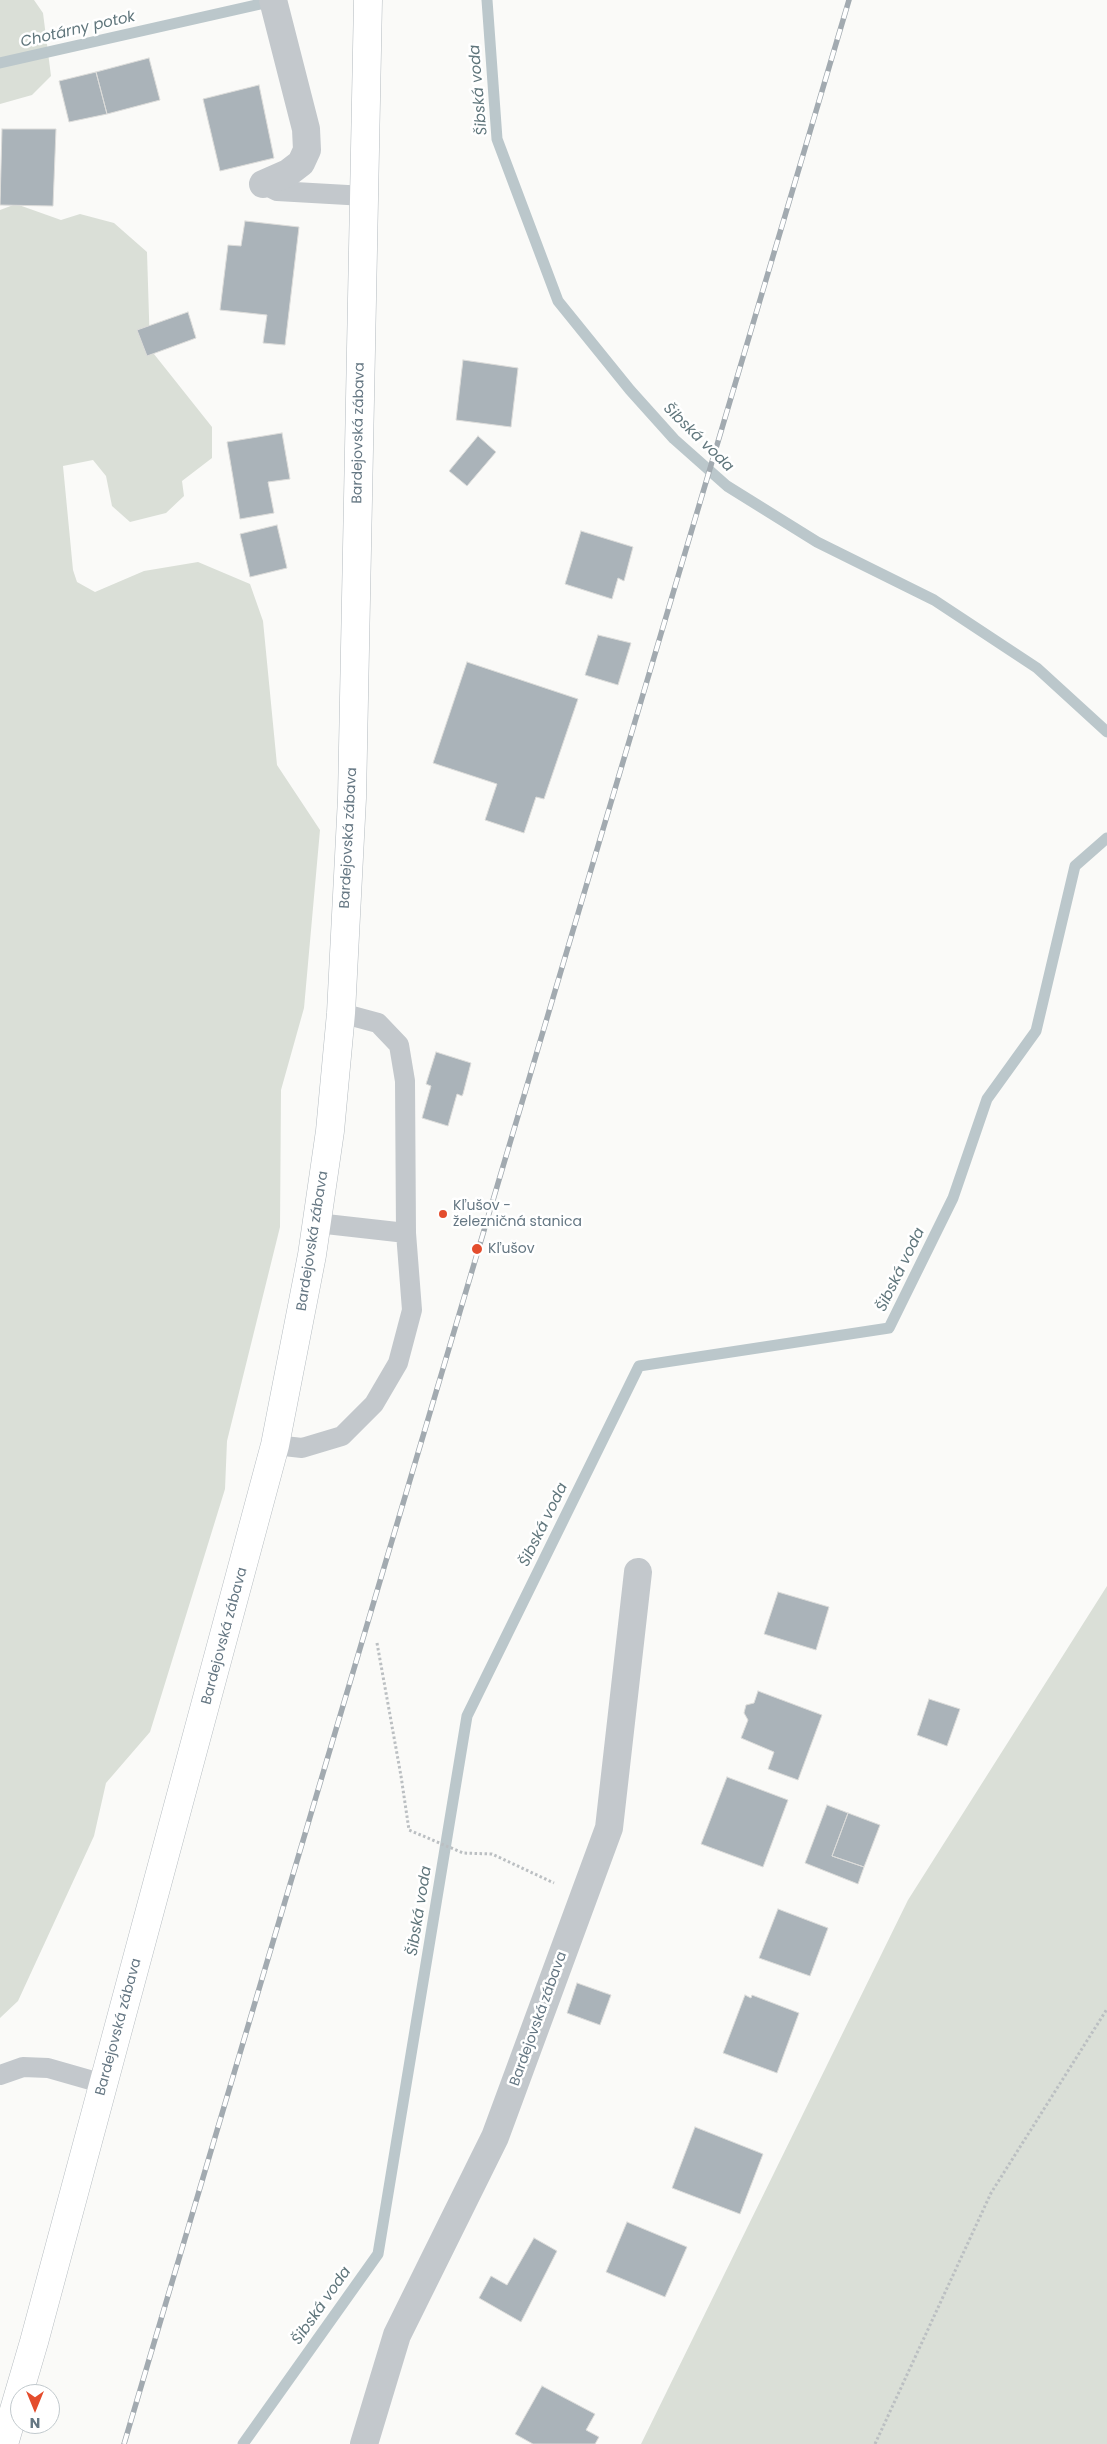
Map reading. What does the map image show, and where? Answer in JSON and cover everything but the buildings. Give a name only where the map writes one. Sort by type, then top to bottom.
[{"type":"main road","name":"Bardejovská zábava","points":[[4,2444],[104,2084],[275,1446],[317,1223],[330,1131],[341,1013],[352,798],[368,0]]},
{"type":"street","points":[[263,184],[288,173],[300,163],[307,150],[306,129],[274,0]]},
{"type":"street","name":"Bardejovská zábava","points":[[364,2444],[397,2335],[495,2137],[609,1828],[638,1572]]},
{"type":"lane","points":[[263,184],[277,191],[365,196]]},
{"type":"lane","points":[[275,1446],[302,1448],[342,1436],[374,1404],[398,1363],[412,1310],[406,1233],[404,1081],[399,1045],[378,1024],[341,1013]]},
{"type":"lane","points":[[317,1223],[406,1233]]},
{"type":"lane","points":[[0,2075],[23,2067],[48,2068],[104,2084]]},
{"type":"path","points":[[377,1643],[409,1830],[463,1853],[492,1854],[584,1897]]},
{"type":"path","points":[[875,2444],[991,2193],[1107,2009]]},
{"type":"shaded area","points":[[0,0],[34,0],[43,13],[51,76],[32,95],[0,104]]},
{"type":"shaded area","points":[[16,204],[61,220],[80,214],[114,223],[147,252],[150,349],[212,427],[212,458],[182,481],[184,496],[166,513],[130,522],[112,506],[106,476],[93,460],[63,466],[73,570],[77,582],[95,592],[144,571],[198,562],[250,584],[263,621],[277,765],[320,830],[304,1008],[281,1090],[280,1227],[227,1441],[225,1489],[150,1732],[106,1783],[94,1836],[18,2001],[0,2018],[0,210]]},
{"type":"shaded area","points":[[1107,1586],[1107,2444],[641,2444],[908,1900]]},
{"type":"waterway","name":"Šibská voda","points":[[487,0],[497,139],[558,301],[630,390],[674,439],[727,486],[817,542],[934,600],[1037,668],[1107,732]]},
{"type":"waterway","name":"Chotárny potok","points":[[0,63],[274,1]]},
{"type":"waterway","name":"Šibská voda","points":[[243,2444],[378,2254],[467,1716],[639,1366],[889,1328],[953,1198],[987,1099],[1036,1031],[1075,866],[1107,838]]},
{"type":"railway","points":[[124,2444],[849,0]]},
{"type":"place","name":"Kľušov - železničná stanica","points":[[443,1214]]},
{"type":"place","name":"Kľušov","points":[[477,1249]]}]
